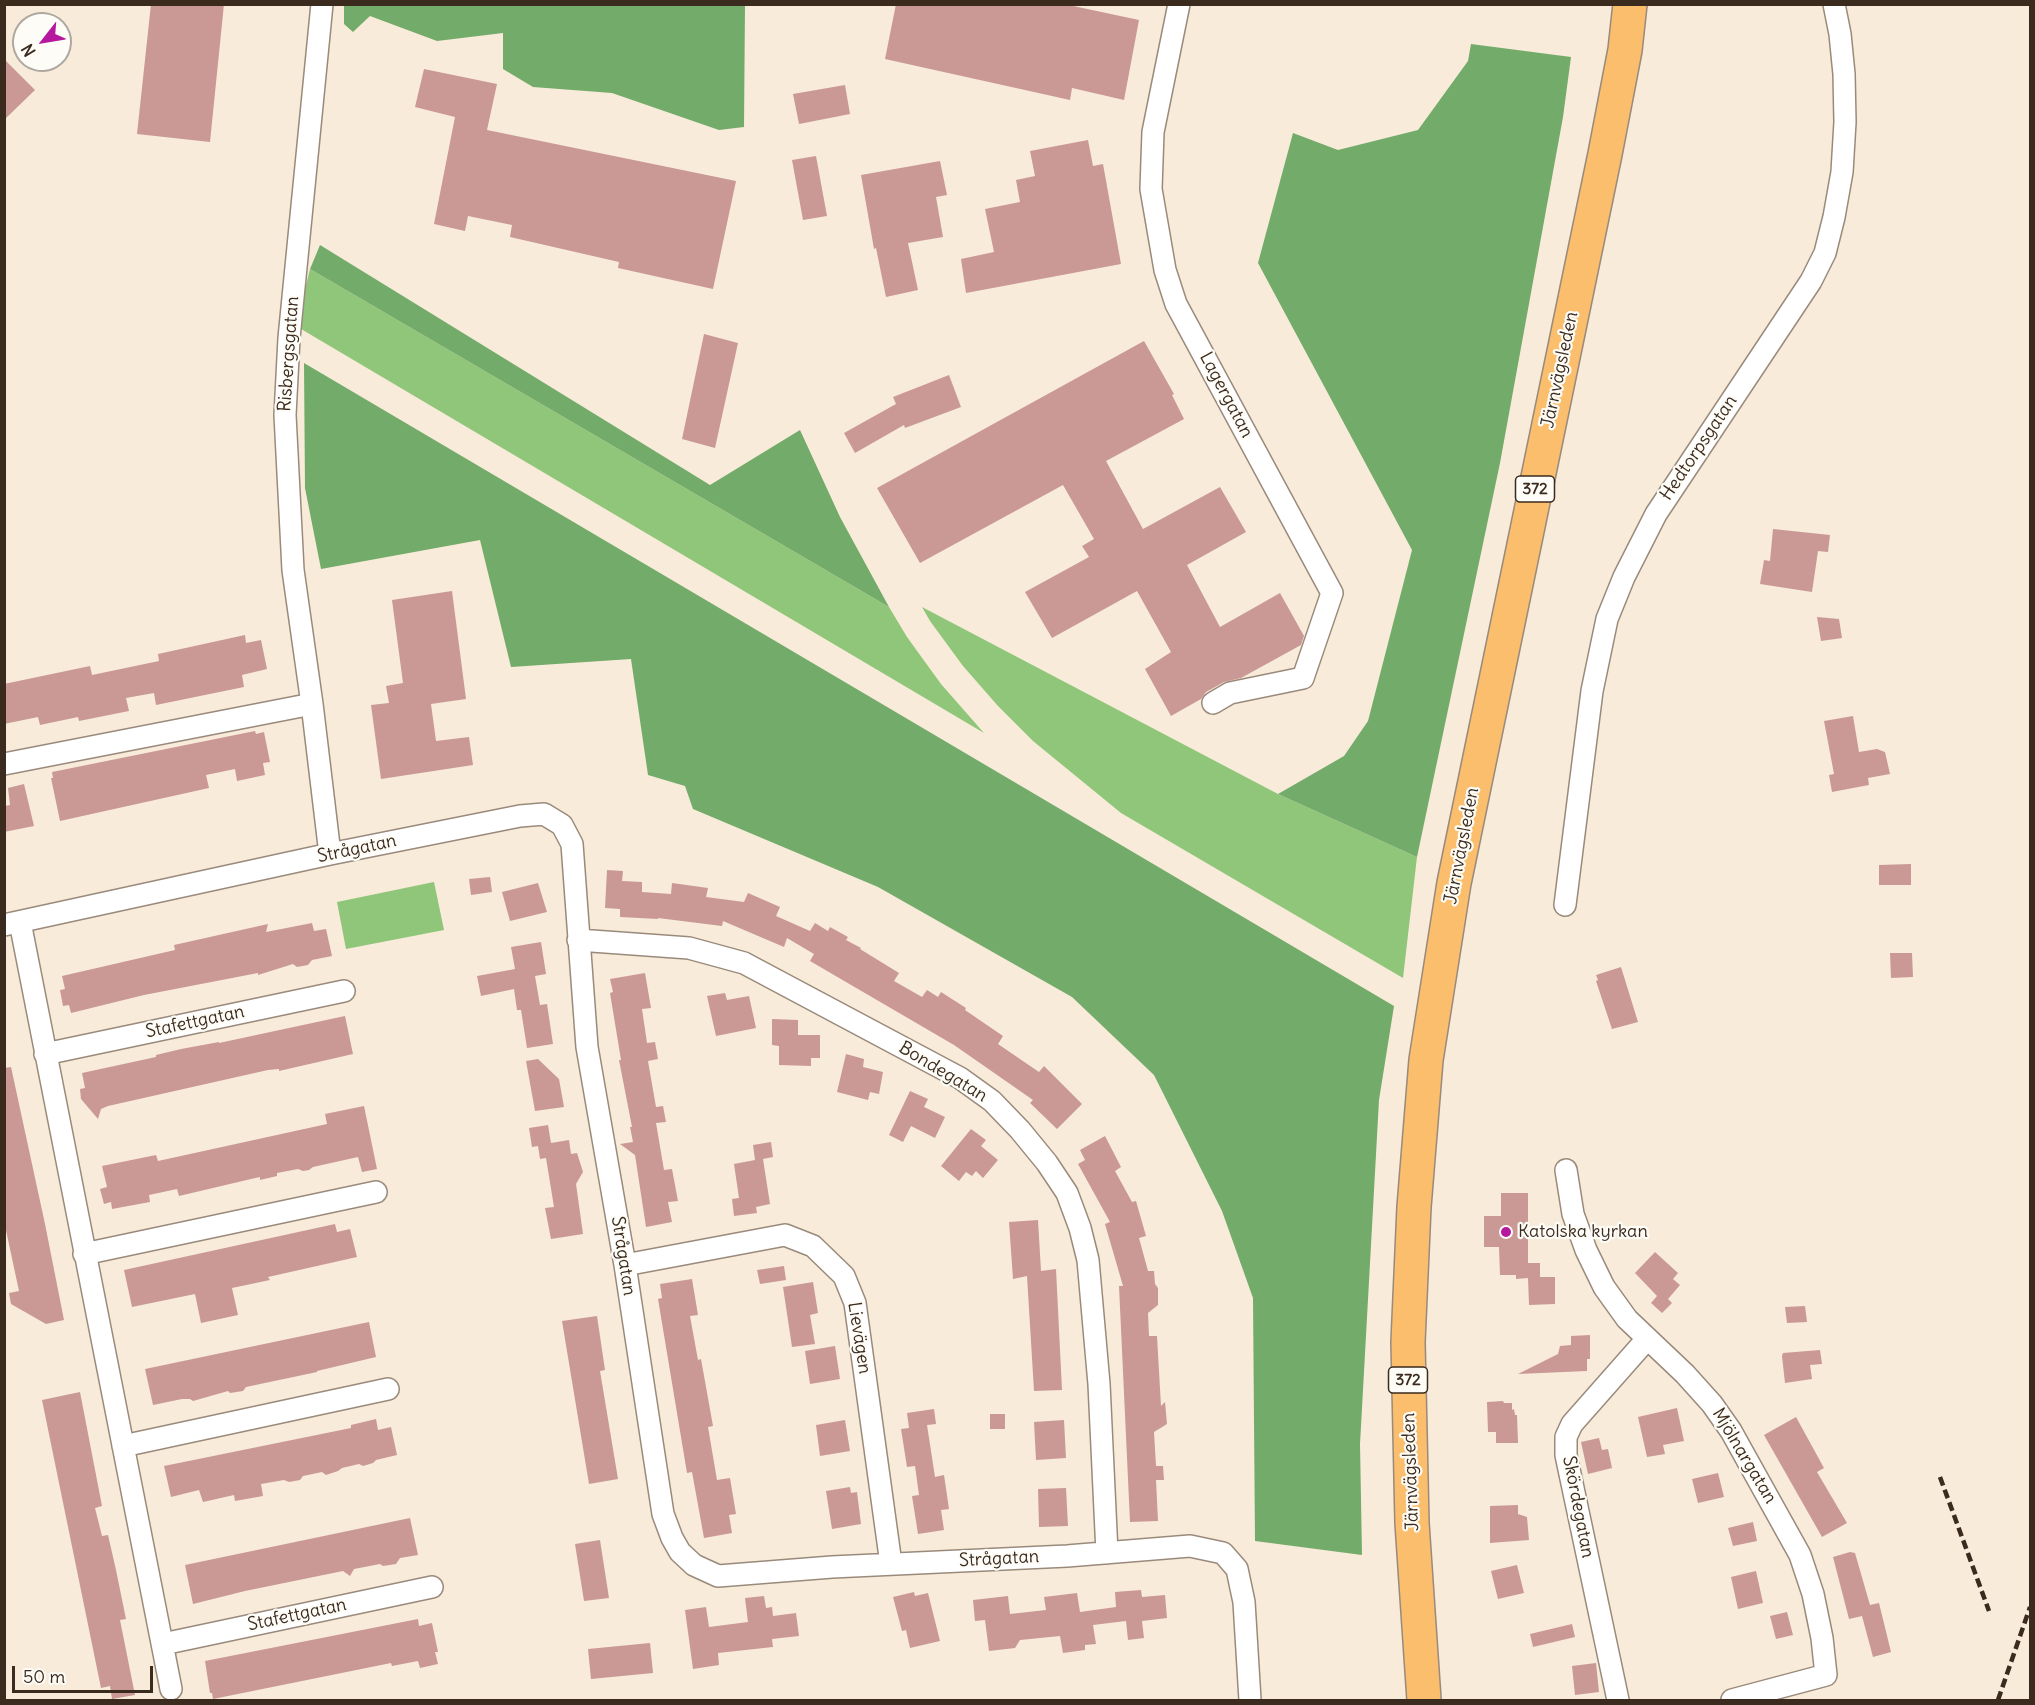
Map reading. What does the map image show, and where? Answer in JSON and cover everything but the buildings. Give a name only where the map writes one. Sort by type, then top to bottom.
[{"type":"main road","name":"Järnvägsleden","points":[[1424,1701],[1412,1523],[1408,1342],[1414,1207],[1426,1060],[1438,973],[1464,831],[1605,154],[1625,50],[1630,4]]},
{"type":"street","name":"Risbergsgatan","points":[[322,4],[289,338],[285,415],[293,570],[330,854]]},
{"type":"street","name":"Lagergatan","points":[[1179,4],[1153,132],[1151,189],[1165,270],[1176,304],[1332,593],[1303,678],[1230,693],[1213,703]]},
{"type":"street","name":"Hedtorpsgatan","points":[[1565,905],[1592,692],[1607,619],[1619,588],[1656,514],[1811,282],[1825,253],[1842,172],[1845,122],[1844,74],[1834,4]]},
{"type":"street","points":[[4,764],[312,704]]},
{"type":"street","name":"Strågatan","points":[[12,924],[330,854],[520,816],[544,814],[562,825],[572,844],[587,1047],[625,1265],[663,1514],[680,1552],[694,1565],[718,1576],[1107,1553],[1190,1545],[1223,1553],[1237,1569],[1244,1602],[1250,1701]]},
{"type":"street","points":[[12,924],[45,1054],[171,1689]]},
{"type":"street","name":"Bondegatan","points":[[578,940],[690,948],[744,963],[960,1078],[992,1101],[1020,1130],[1047,1163],[1066,1193],[1080,1228],[1088,1260],[1099,1384],[1107,1553]]},
{"type":"street","name":"Stafettgatan","points":[[45,1054],[344,991]]},
{"type":"street","name":"Mjölnargatan","points":[[1566,1170],[1573,1214],[1586,1250],[1604,1287],[1627,1319],[1685,1374],[1712,1404],[1731,1431],[1767,1492],[1800,1556],[1813,1594],[1822,1638],[1826,1675],[1732,1701]]},
{"type":"street","points":[[84,1254],[376,1192]]},
{"type":"street","name":"Lievägen","points":[[625,1265],[785,1235],[813,1246],[844,1276],[855,1303],[891,1564]]},
{"type":"street","name":"Skördegatan","points":[[1618,1701],[1566,1455],[1566,1437],[1572,1424],[1647,1339]]},
{"type":"street","points":[[123,1446],[388,1389]]},
{"type":"street","name":"Stafettgatan","points":[[163,1644],[432,1587]]},
{"type":"green space","points":[[344,5],[745,5],[744,127],[719,130],[612,93],[533,87],[503,69],[503,33],[437,41],[370,16],[353,32],[344,24]]},
{"type":"green space","points":[[1471,44],[1571,57],[1563,117],[1500,463],[1417,857],[1278,794],[1344,756],[1368,721],[1412,550],[1258,263],[1293,133],[1338,150],[1418,130],[1468,61]]},
{"type":"green space","points":[[320,245],[710,485],[800,430],[840,517],[889,607],[310,269]]},
{"type":"green space","points":[[310,269],[889,607],[907,637],[941,684],[984,733],[296,326]]},
{"type":"green space","points":[[304,363],[1394,1006],[1379,1100],[1360,1444],[1362,1555],[1255,1541],[1253,1298],[1222,1211],[1154,1075],[1072,997],[878,887],[693,809],[685,786],[648,775],[631,659],[511,667],[480,540],[321,569],[305,488]]},
{"type":"green space","points":[[922,607],[1278,794],[1417,857],[1403,978],[1121,813],[1033,741],[998,706],[963,666]]},
{"type":"green space","points":[[434,882],[444,930],[346,949],[337,902]]},
{"type":"railway","points":[[1940,1477],[1989,1611]]},
{"type":"railway","points":[[1998,1700],[2030,1607]]},
{"type":"place","name":"Katolska kyrkan","points":[[1506,1232]]}]
